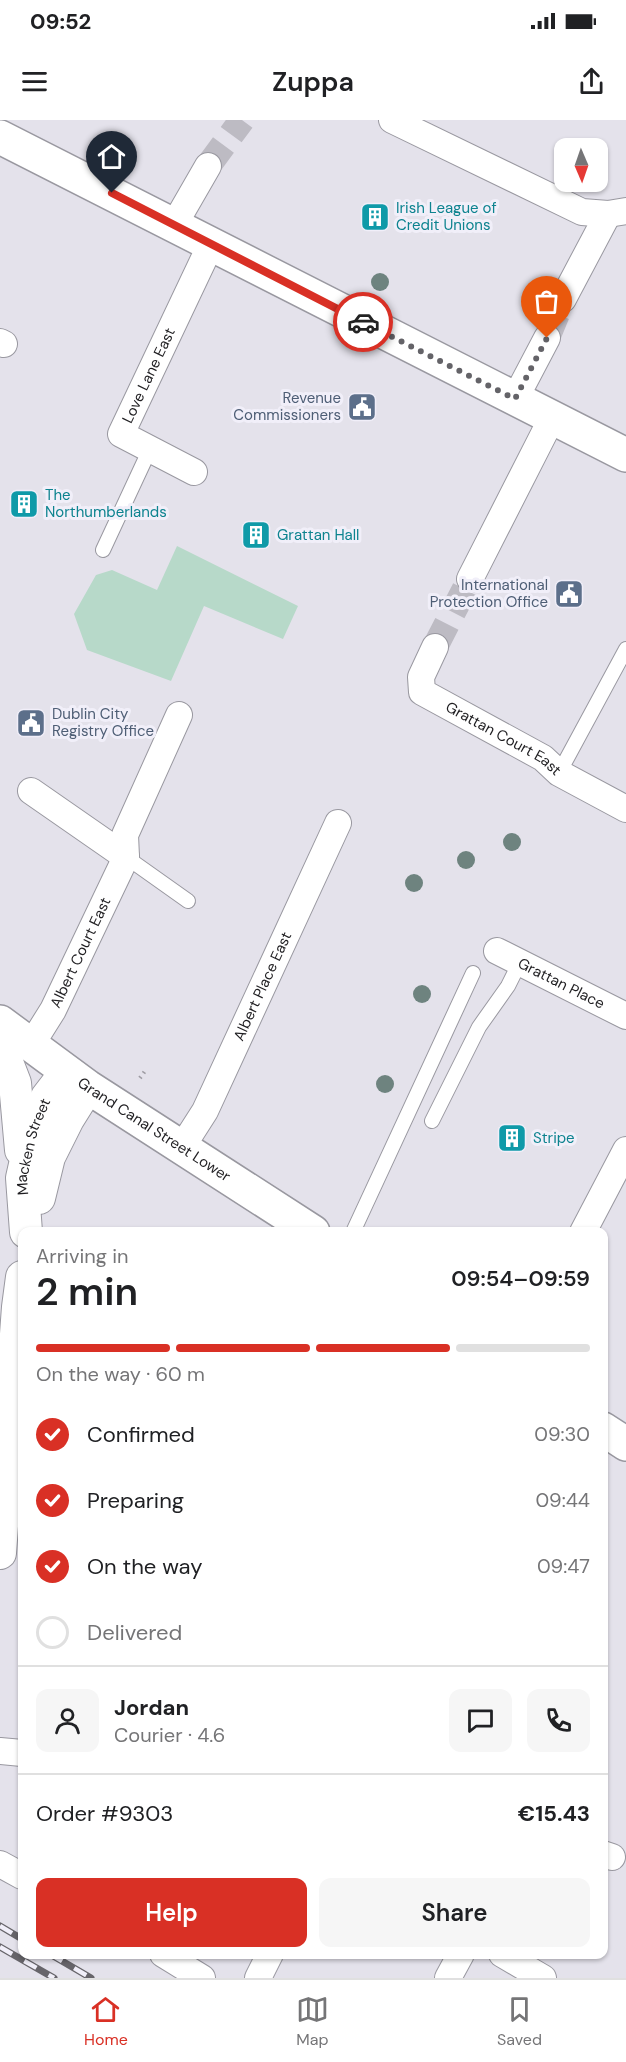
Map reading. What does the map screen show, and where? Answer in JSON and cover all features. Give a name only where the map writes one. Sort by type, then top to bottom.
[{"type":"main road","points":[[0,137],[626,455]]},
{"type":"main road","name":"Grand Canal Street Lower","points":[[0,1022],[16,1045],[80,1081],[305,1227]]},
{"type":"main road","points":[[608,1432],[626,1444]]},
{"type":"street","points":[[392,120],[582,212],[610,212],[563,299]]},
{"type":"street","points":[[174,225],[208,166]]},
{"type":"street","name":"Love Lane East","points":[[194,472],[121,434],[212,244]]},
{"type":"street","points":[[515,399],[547,338]]},
{"type":"street","points":[[470,579],[552,418]]},
{"type":"street","name":"Grattan Court East","points":[[435,648],[421,677],[422,692],[543,758],[559,773],[626,809]]},
{"type":"street","name":"Albert Court East","points":[[16,1045],[53,1010],[126,857],[125,835],[179,715]]},
{"type":"street","points":[[31,791],[126,857]]},
{"type":"street","name":"Albert Place East","points":[[182,1147],[205,1111],[338,823]]},
{"type":"street","name":"Grattan Place","points":[[497,951],[626,1016]]},
{"type":"street","points":[[16,1045],[15,1083],[22,1178]]},
{"type":"street","name":"Macken Street","points":[[27,1227],[22,1178],[33,1129],[57,1084],[80,1081],[68,1119],[49,1157],[29,1227]]},
{"type":"street","points":[[586,1227],[626,1150]]},
{"type":"street","points":[[0,1553],[17,1296]]},
{"type":"street","points":[[0,1751],[18,1753]]},
{"type":"street","points":[[0,1864],[18,1874]]},
{"type":"street","points":[[171,1959],[202,1978]]},
{"type":"street","points":[[258,1978],[268,1959]]},
{"type":"street","points":[[448,1978],[458,1959]]},
{"type":"street","points":[[511,1959],[543,1978]]},
{"type":"lane","points":[[103,550],[150,449]]},
{"type":"lane","points":[[559,773],[626,649]]},
{"type":"lane","points":[[126,857],[188,901]]},
{"type":"lane","points":[[432,1121],[479,1027],[508,986],[519,964]]},
{"type":"lane","points":[[355,1227],[473,973]]},
{"type":"path","points":[[140,1078],[145,1071]]},
{"type":"green space","points":[[177,546],[298,606],[283,639],[204,606],[171,681],[87,650],[74,614],[96,575],[112,570],[157,590]]},
{"type":"tunnel","points":[[208,166],[242,120]]},
{"type":"tunnel","points":[[547,338],[563,299]]},
{"type":"tunnel","points":[[435,647],[470,579]]},
{"type":"railway","points":[[0,1926],[18,1937]]},
{"type":"railway","points":[[0,1947],[18,1957]]},
{"type":"railway","points":[[21,1959],[54,1978]]},
{"type":"railway","points":[[59,1959],[91,1978]]},
{"type":"way so far","points":[[363,322],[515,399],[547,338]]},
{"type":"place","name":"Irish League of Credit Unions","points":[[375,217]]},
{"type":"place","name":"Revenue Commissioners","points":[[362,407]]},
{"type":"place","name":"The Northumberlands","points":[[24,504]]},
{"type":"place","name":"Grattan Hall","points":[[256,535]]},
{"type":"place","name":"International Protection Office","points":[[569,594]]},
{"type":"place","name":"Dublin City Registry Office","points":[[31,723]]},
{"type":"place","name":"Stripe","points":[[512,1138]]},
{"type":"route","points":[[112,193],[363,322]]}]
